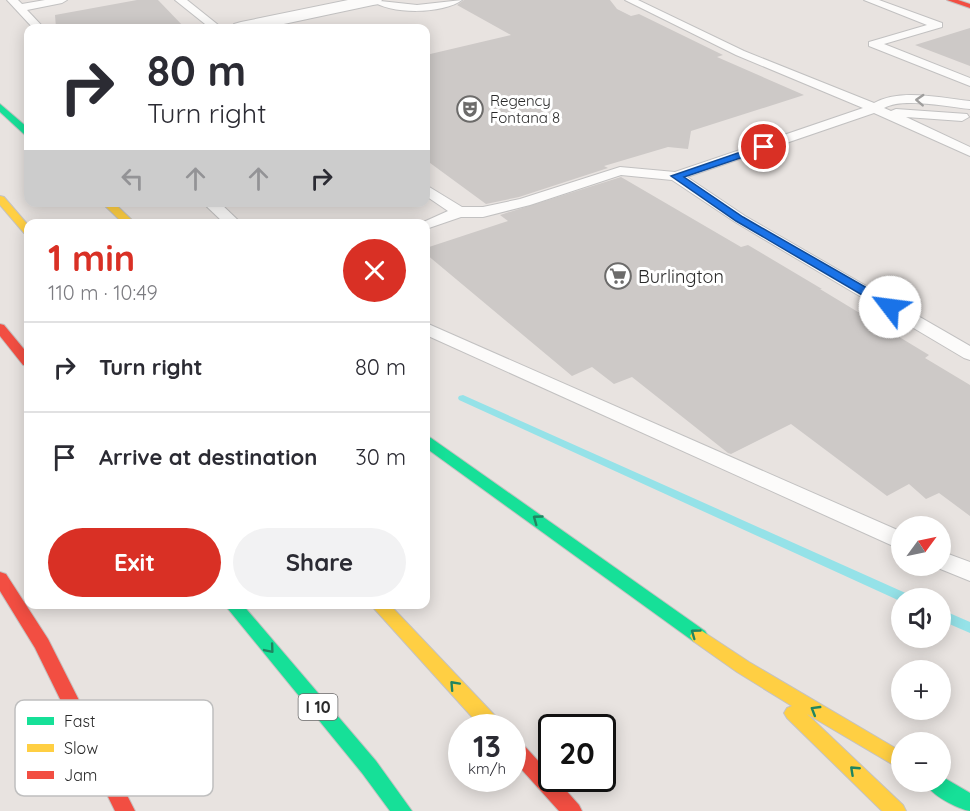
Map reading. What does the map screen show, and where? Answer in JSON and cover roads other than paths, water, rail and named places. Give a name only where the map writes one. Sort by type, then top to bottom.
[{"type":"main road","points":[[951,0],[970,6]]},
{"type":"main road","points":[[0,107],[24,129]]},
{"type":"main road","points":[[0,199],[24,226]]},
{"type":"main road","points":[[112,207],[125,219]]},
{"type":"main road","points":[[0,328],[24,357]]},
{"type":"main road","points":[[430,444],[743,667],[891,755]]},
{"type":"main road","points":[[0,578],[42,644],[70,700]]},
{"type":"main road","name":"I 10","points":[[236,609],[369,767],[402,811]]},
{"type":"main road","points":[[383,609],[481,714]]},
{"type":"main road","points":[[743,667],[896,811]]},
{"type":"main road","points":[[526,761],[572,811]]},
{"type":"main road","points":[[951,792],[970,803]]},
{"type":"main road","points":[[118,796],[125,811]]},
{"type":"street","points":[[260,24],[374,0]]},
{"type":"lane","points":[[16,4],[63,0]]},
{"type":"lane","points":[[180,0],[211,24]]},
{"type":"lane","points":[[374,0],[390,5],[428,9],[458,0]]},
{"type":"lane","points":[[630,0],[740,53],[844,94],[872,109],[970,152]]},
{"type":"lane","points":[[869,0],[938,25],[873,45],[970,82]]},
{"type":"lane","points":[[16,4],[35,24]]},
{"type":"lane","points":[[430,223],[459,212],[483,212],[525,202],[620,171],[676,176],[872,109],[888,100],[906,99],[970,105]]},
{"type":"lane","points":[[872,109],[908,115],[970,120]]},
{"type":"lane","points":[[952,143],[955,130],[970,120]]},
{"type":"lane","points":[[676,176],[740,219],[970,354]]},
{"type":"lane","points":[[430,192],[459,212]]},
{"type":"lane","points":[[215,207],[229,219]]},
{"type":"lane","points":[[430,330],[891,537]]},
{"type":"lane","points":[[951,564],[970,572]]},
{"type":"waterway","points":[[463,398],[891,592]]},
{"type":"waterway","points":[[951,619],[970,628]]},
{"type":"place","name":"Regency Fontana 8","points":[[470,109]]},
{"type":"place","name":"Burlington","points":[[618,276]]}]
